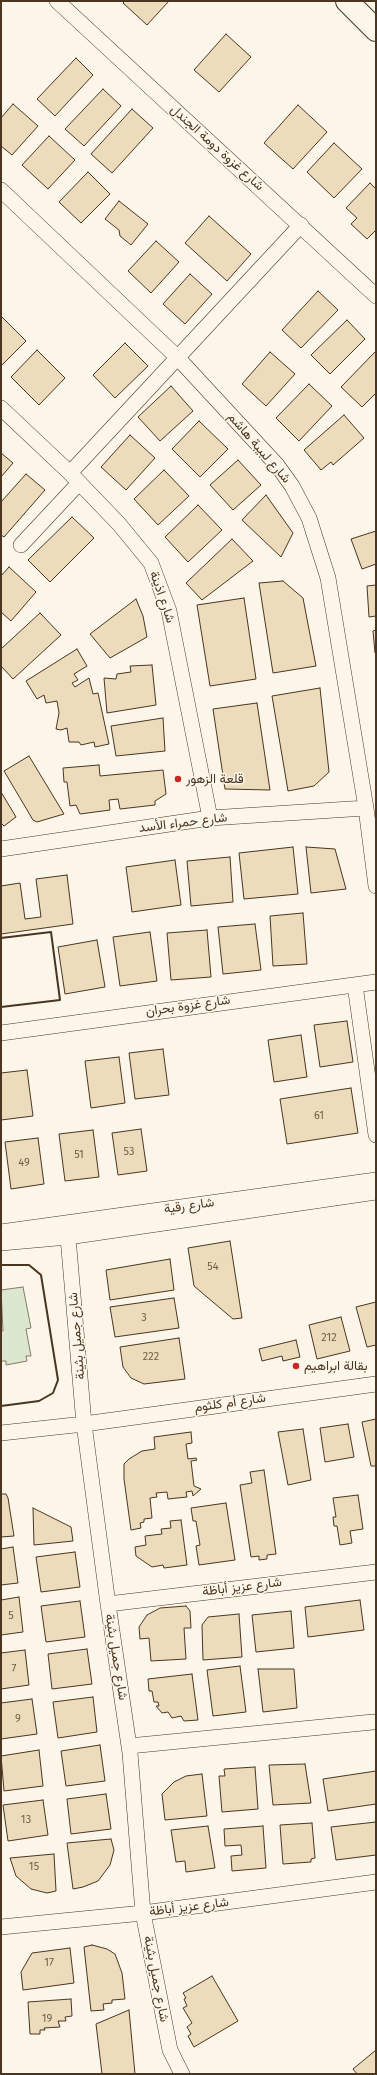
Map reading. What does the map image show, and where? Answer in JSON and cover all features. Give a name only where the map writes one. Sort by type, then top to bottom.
[{"type":"highway","points":[[347,1],[376,30]]},
{"type":"street","name":"شارع غزوة دومة الجندل","points":[[57,1],[301,225],[376,296]]},
{"type":"street","name":"شارع لبيبة هاشم","points":[[1,190],[177,357],[277,465],[292,486],[309,518],[328,578],[366,808],[376,886]]},
{"type":"street","points":[[20,545],[177,357],[301,225]]},
{"type":"street","name":"شارع اذينة","points":[[1,408],[75,478],[139,548],[151,564],[169,611],[210,818]]},
{"type":"street","name":"شارع حمراء الأسد","points":[[1,849],[210,818],[366,808]]},
{"type":"street","name":"شارع غزوة بحران","points":[[1,1033],[376,982]]},
{"type":"street","points":[[355,985],[376,1135]]},
{"type":"street","name":"شارع رقية","points":[[1,1232],[376,1180]]},
{"type":"street","name":"شارع رقية","points":[[1,1243],[68,1236],[376,1192]]},
{"type":"street","name":"شارع جميل بثينة","points":[[68,1236],[84,1424],[129,1746],[144,1913],[170,2050],[182,2074]]},
{"type":"street","name":"شارع أم كلثوم","points":[[1,1433],[84,1424],[376,1384]]},
{"type":"street","name":"شارع عزيز أباظة","points":[[108,1604],[376,1572]]},
{"type":"street","points":[[129,1746],[373,1722]]},
{"type":"street","name":"شارع عزيز أباظة","points":[[1,1927],[144,1913],[376,1882]]},
{"type":"green space","points":[[23,1287],[31,1328],[26,1329],[31,1356],[26,1356],[27,1361],[6,1365],[6,1361],[1,1361],[1,1331],[3,1331],[1,1290]]},
{"type":"building","points":[[125,1],[169,1],[147,25],[123,3]]},
{"type":"building","points":[[226,34],[251,57],[219,92],[194,70]]},
{"type":"building","points":[[76,58],[93,75],[55,116],[37,99]]},
{"type":"building","points":[[103,89],[121,106],[84,146],[65,129]]},
{"type":"building","points":[[13,104],[38,126],[12,155],[1,146],[1,118]]},
{"type":"building","points":[[298,105],[327,132],[293,169],[264,143]]},
{"type":"building","points":[[132,109],[153,128],[112,173],[91,154]]},
{"type":"building","points":[[49,136],[75,160],[48,189],[22,165]]},
{"type":"building","points":[[334,143],[362,169],[334,198],[307,172]]},
{"type":"building","points":[[88,172],[110,194],[81,223],[59,202]]},
{"type":"building","points":[[370,183],[376,189],[376,230],[367,239],[351,224],[357,218],[346,208]]},
{"type":"building","points":[[119,201],[148,224],[131,245],[120,236],[119,230],[105,219]]},
{"type":"building","points":[[209,216],[251,254],[227,281],[185,243]]},
{"type":"building","points":[[156,241],[179,262],[151,293],[128,271]]},
{"type":"building","points":[[190,274],[212,294],[185,324],[163,304]]},
{"type":"building","points":[[318,291],[338,310],[301,348],[282,330]]},
{"type":"building","points":[[1,316],[26,341],[1,366]]},
{"type":"building","points":[[347,320],[365,339],[330,374],[311,355]]},
{"type":"building","points":[[125,343],[148,366],[115,398],[93,375]]},
{"type":"building","points":[[37,350],[65,378],[39,405],[11,377]]},
{"type":"building","points":[[376,351],[376,393],[362,407],[341,387]]},
{"type":"building","points":[[270,352],[295,374],[266,406],[242,384]]},
{"type":"building","points":[[309,384],[332,406],[299,441],[276,418]]},
{"type":"building","points":[[171,386],[193,411],[160,441],[138,417]]},
{"type":"building","points":[[344,415],[364,438],[333,465],[331,462],[321,470],[304,450]]},
{"type":"building","points":[[199,421],[228,449],[200,477],[172,449]]},
{"type":"building","points":[[130,435],[155,458],[126,490],[101,467]]},
{"type":"building","points":[[1,453],[13,463],[1,477]]},
{"type":"building","points":[[238,460],[261,485],[233,510],[210,485]]},
{"type":"building","points":[[164,470],[189,496],[158,525],[134,499]]},
{"type":"building","points":[[26,474],[45,490],[4,537],[1,535],[1,502]]},
{"type":"building","points":[[266,495],[293,533],[281,557],[242,520]]},
{"type":"building","points":[[198,505],[222,530],[188,562],[165,537]]},
{"type":"building","points":[[72,517],[94,538],[50,582],[28,560]]},
{"type":"building","points":[[376,531],[376,564],[362,569],[351,539]]},
{"type":"building","points":[[232,539],[253,561],[202,600],[186,583]]},
{"type":"building","points":[[9,567],[36,592],[11,621],[1,612],[1,576]]},
{"type":"building","points":[[283,581],[303,598],[316,666],[273,673],[259,583]]},
{"type":"building","points":[[376,585],[376,616],[369,617],[367,586]]},
{"type":"building","points":[[244,598],[256,679],[210,686],[197,605]]},
{"type":"building","points":[[136,599],[143,616],[147,637],[110,658],[90,634]]},
{"type":"building","points":[[40,613],[61,635],[13,679],[1,666],[1,649]]},
{"type":"building","points":[[376,630],[376,653],[375,653],[373,631]]},
{"type":"building","points":[[77,649],[87,666],[74,674],[78,680],[72,683],[75,687],[89,678],[93,694],[98,693],[109,744],[95,747],[94,742],[81,745],[79,742],[69,742],[67,728],[61,730],[56,729],[59,713],[57,701],[46,703],[44,695],[37,699],[26,681]]},
{"type":"building","points":[[152,665],[156,705],[107,713],[104,678],[116,679],[117,674],[131,672],[130,666]]},
{"type":"building","points":[[320,688],[329,772],[314,786],[288,791],[272,696]]},
{"type":"building","points":[[257,703],[270,790],[225,789],[213,709]]},
{"type":"building","points":[[163,718],[165,751],[116,756],[111,726]]},
{"type":"building","points":[[29,756],[64,814],[37,822],[33,820],[4,771]]},
{"type":"building","points":[[99,765],[100,776],[163,770],[166,794],[155,801],[155,805],[120,809],[118,799],[109,800],[110,810],[80,814],[76,805],[70,806],[67,782],[64,782],[63,768]]},
{"type":"building","points":[[1,792],[16,817],[4,826],[1,823]]},
{"type":"building","points":[[293,847],[298,894],[244,899],[239,853]]},
{"type":"building","points":[[306,847],[335,849],[346,889],[311,893]]},
{"type":"building","points":[[230,857],[233,902],[191,906],[187,861]]},
{"type":"building","points":[[175,860],[181,905],[132,912],[126,867]]},
{"type":"building","points":[[67,875],[73,924],[1,934],[1,886],[20,883],[25,919],[41,917],[36,879]]},
{"type":"building","points":[[303,913],[307,964],[273,966],[270,916]]},
{"type":"building","points":[[255,924],[261,970],[223,974],[218,927]]},
{"type":"building","points":[[207,930],[211,977],[171,980],[167,933]]},
{"type":"building","points":[[150,932],[157,981],[120,986],[113,937]]},
{"type":"building","points":[[97,940],[105,987],[65,994],[58,947]]},
{"type":"building","points":[[347,1021],[353,1062],[320,1067],[314,1025]]},
{"type":"building","points":[[301,1035],[307,1077],[274,1082],[268,1040]]},
{"type":"building","points":[[163,1049],[169,1095],[135,1099],[129,1053]]},
{"type":"building","points":[[119,1057],[125,1103],[91,1108],[85,1061]]},
{"type":"building","points":[[27,1070],[33,1116],[1,1120],[1,1073]]},
{"type":"building","points":[[351,1088],[358,1133],[287,1144],[280,1099]]},
{"type":"building","points":[[141,1129],[147,1171],[118,1175],[112,1133]]},
{"type":"building","points":[[93,1130],[99,1177],[65,1181],[59,1134]]},
{"type":"building","points":[[38,1138],[44,1184],[11,1189],[5,1142]]},
{"type":"building","points":[[230,1241],[242,1318],[233,1319],[194,1286],[188,1248]]},
{"type":"building","points":[[170,1259],[174,1290],[110,1300],[106,1270]]},
{"type":"building","points":[[174,1298],[179,1328],[115,1337],[110,1307]]},
{"type":"building","points":[[376,1302],[376,1345],[367,1347],[356,1307]]},
{"type":"building","points":[[341,1317],[350,1351],[317,1359],[309,1325]]},
{"type":"building","points":[[179,1338],[185,1379],[144,1384],[131,1378],[123,1367],[120,1347]]},
{"type":"building","points":[[296,1340],[300,1357],[283,1361],[282,1356],[262,1361],[259,1349]]},
{"type":"building","points":[[376,1419],[376,1466],[371,1466],[362,1422]]},
{"type":"building","points":[[348,1424],[354,1457],[325,1462],[320,1428]]},
{"type":"building","points":[[303,1429],[311,1480],[288,1485],[278,1432]]},
{"type":"building","points":[[191,1432],[192,1443],[186,1444],[188,1459],[196,1458],[197,1460],[191,1461],[194,1486],[201,1489],[193,1496],[192,1491],[186,1492],[187,1497],[168,1499],[167,1492],[156,1493],[157,1497],[150,1498],[152,1518],[144,1519],[144,1522],[140,1523],[141,1528],[131,1530],[124,1479],[124,1464],[142,1451],[155,1449],[154,1437]]},
{"type":"building","points":[[264,1470],[276,1554],[267,1555],[267,1559],[259,1560],[259,1556],[251,1557],[240,1485],[252,1483],[250,1472]]},
{"type":"building","points":[[1,1494],[6,1494],[8,1498],[14,1536],[1,1537]]},
{"type":"building","points":[[358,1495],[363,1529],[350,1531],[352,1543],[340,1545],[337,1526],[334,1526],[333,1517],[336,1517],[333,1498]]},
{"type":"building","points":[[226,1503],[235,1560],[199,1565],[196,1546],[200,1545],[196,1521],[193,1521],[191,1508]]},
{"type":"building","points":[[33,1508],[71,1527],[73,1541],[34,1545]]},
{"type":"building","points":[[181,1520],[187,1565],[164,1568],[163,1565],[152,1567],[136,1556],[135,1547],[146,1545],[145,1536],[162,1534],[161,1529],[171,1528],[170,1521]]},
{"type":"building","points":[[13,1547],[18,1583],[1,1585],[1,1549]]},
{"type":"building","points":[[75,1552],[80,1587],[41,1592],[36,1557]]},
{"type":"building","points":[[19,1597],[23,1632],[1,1635],[1,1600]]},
{"type":"building","points":[[360,1600],[364,1630],[308,1637],[305,1607]]},
{"type":"building","points":[[80,1601],[85,1637],[46,1642],[41,1606]]},
{"type":"building","points":[[186,1606],[190,1611],[191,1628],[184,1628],[186,1659],[151,1661],[149,1638],[140,1639],[139,1627],[147,1615],[160,1608]]},
{"type":"building","points":[[291,1611],[294,1648],[256,1652],[252,1615]]},
{"type":"building","points":[[239,1614],[242,1657],[203,1660],[202,1625],[208,1617]]},
{"type":"building","points":[[87,1649],[92,1684],[52,1689],[48,1654]]},
{"type":"building","points":[[25,1650],[29,1685],[1,1689],[1,1653]]},
{"type":"building","points":[[240,1666],[246,1712],[213,1716],[207,1670]]},
{"type":"building","points":[[258,1669],[294,1669],[297,1708],[263,1712]]},
{"type":"building","points":[[192,1674],[198,1720],[184,1721],[181,1716],[172,1718],[168,1712],[162,1713],[156,1706],[159,1706],[158,1702],[154,1702],[152,1691],[149,1691],[148,1679]]},
{"type":"building","points":[[93,1697],[97,1732],[58,1738],[53,1702]]},
{"type":"building","points":[[32,1699],[37,1734],[1,1739],[1,1703]]},
{"type":"building","points":[[100,1745],[105,1781],[66,1786],[61,1751]]},
{"type":"building","points":[[39,1750],[43,1786],[4,1791],[1,1756]]},
{"type":"building","points":[[305,1764],[311,1803],[273,1805],[269,1765]]},
{"type":"building","points":[[255,1767],[258,1809],[222,1812],[219,1776],[225,1776],[224,1769]]},
{"type":"building","points":[[376,1771],[376,1804],[328,1811],[323,1779]]},
{"type":"building","points":[[202,1774],[207,1816],[165,1820],[162,1794],[174,1782],[186,1776]]},
{"type":"building","points":[[106,1794],[111,1829],[71,1834],[67,1799]]},
{"type":"building","points":[[43,1800],[48,1835],[8,1841],[3,1805]]},
{"type":"building","points":[[376,1822],[376,1855],[336,1860],[331,1827]]},
{"type":"building","points":[[312,1823],[315,1858],[311,1859],[311,1862],[283,1864],[280,1825]]},
{"type":"building","points":[[208,1826],[215,1868],[186,1872],[185,1861],[176,1862],[171,1830]]},
{"type":"building","points":[[263,1826],[266,1868],[232,1871],[231,1856],[242,1855],[241,1845],[225,1846],[224,1829]]},
{"type":"building","points":[[111,1839],[114,1850],[110,1865],[98,1881],[73,1889],[67,1843]]},
{"type":"building","points":[[54,1854],[56,1891],[47,1893],[31,1889],[16,1876],[10,1858]]},
{"type":"building","points":[[92,1945],[107,1949],[115,1954],[122,1973],[125,1999],[112,2000],[112,2003],[103,2004],[104,2010],[91,2011],[84,1947]]},
{"type":"building","points":[[70,1948],[74,1983],[23,1990],[21,1972],[32,1953]]},
{"type":"building","points":[[212,1976],[238,2021],[194,2047],[188,2036],[191,2034],[187,2027],[192,2023],[183,2008],[187,2006],[184,1999],[186,1998],[183,1993]]},
{"type":"building","points":[[71,1999],[72,2016],[65,2017],[66,2021],[58,2021],[60,2027],[44,2028],[45,2030],[40,2030],[40,2034],[30,2034],[28,2002]]},
{"type":"building","points":[[129,2010],[135,2074],[102,2074],[96,2024]]},
{"type":"building","points":[[376,2050],[376,2074],[357,2074],[353,2069]]},
{"type":"wall","points":[[1,938],[51,932],[60,1000],[1,1007]]},
{"type":"wall","points":[[1,1265],[29,1265],[41,1275],[58,1380],[53,1393],[39,1401],[1,1406]]},
{"type":"place","name":"قلعة الزهور","points":[[178,779]]},
{"type":"place","name":"بقالة ابراهيم","points":[[296,1366]]}]
